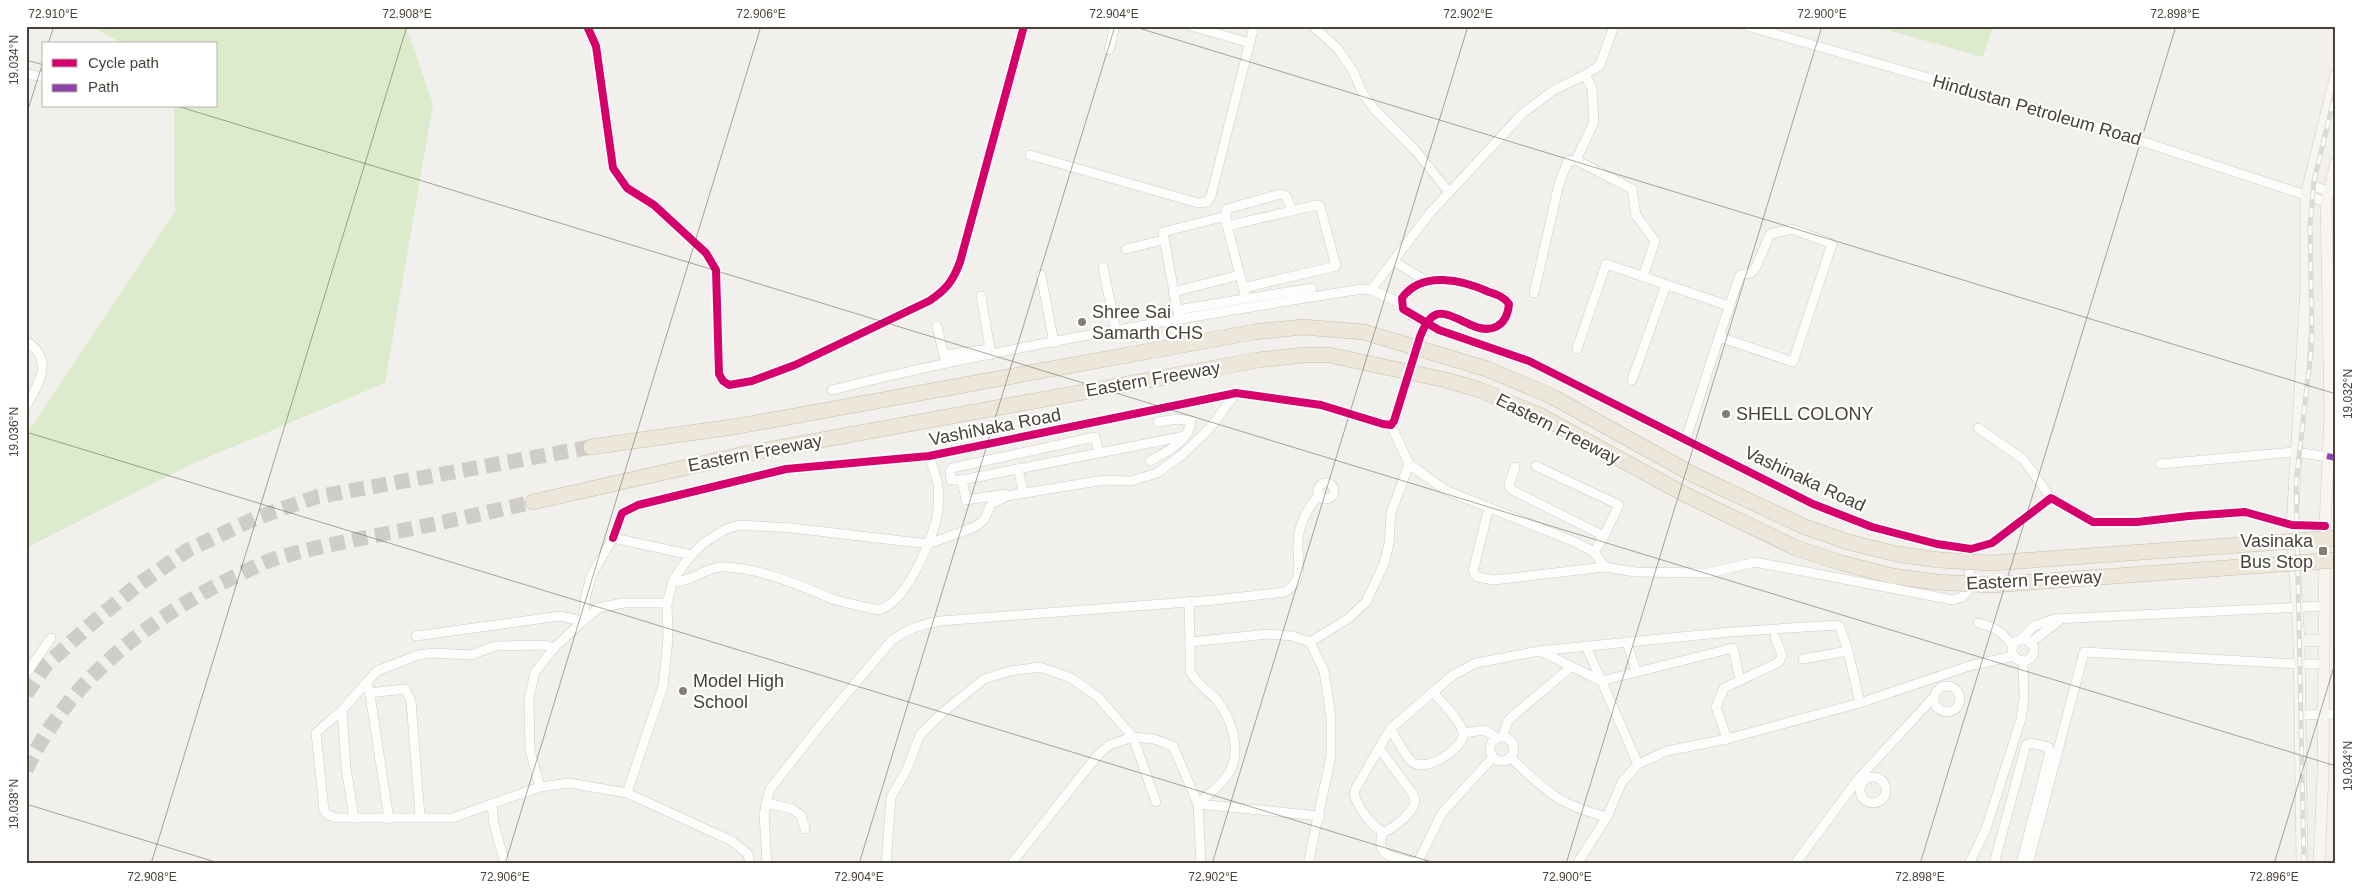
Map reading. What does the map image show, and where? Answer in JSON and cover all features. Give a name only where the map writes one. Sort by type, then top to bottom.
[{"type":"highway","name":"Eastern Freeway","points":[[591,447],[739,426],[1254,332],[1303,327],[1331,328],[1364,332],[1487,369],[1521,382],[1551,396],[1694,475],[1805,527],[1848,542],[1897,554],[1938,560],[1991,563],[2336,538]]},
{"type":"highway","name":"Eastern Freeway","points":[[533,502],[755,452],[1258,360],[1304,355],[1329,356],[1446,380],[1480,390],[1541,416],[1684,494],[1796,548],[1842,563],[1892,576],[1936,582],[1991,585],[2336,560]]},
{"type":"main road","points":[[2336,74],[2308,190],[2306,288],[2295,452],[2292,524],[2299,641],[2302,863],[2319,863],[2323,775],[2325,526],[2331,457],[2327,196],[2336,162]]},
{"type":"main road","points":[[2299,641],[2324,640]]},
{"type":"main road","points":[[2300,778],[2323,775]]},
{"type":"street","points":[[587,26],[596,46],[613,168],[627,188],[654,205],[706,253],[716,270],[719,374],[723,381],[730,385],[752,381],[795,365],[929,302],[944,292],[954,280],[1024,26]]},
{"type":"street","points":[[1109,50],[1116,26]]},
{"type":"street","points":[[1191,26],[1250,43]]},
{"type":"street","points":[[1030,155],[1198,203],[1207,202],[1211,196],[1254,26]]},
{"type":"street","points":[[1313,26],[1338,49],[1353,71],[1363,94],[1375,110],[1415,150],[1449,192]]},
{"type":"street","points":[[832,390],[906,372],[945,360],[1054,343],[1361,289],[1371,290],[1430,213],[1523,113],[1554,90],[1585,75],[1600,65],[1614,26]]},
{"type":"street","name":"Hindustan Petroleum Road","points":[[1746,26],[2099,127],[2327,196]]},
{"type":"street","points":[[26,74],[42,77]]},
{"type":"street","points":[[1576,160],[1594,122],[1592,88],[1585,75]]},
{"type":"street","points":[[1534,293],[1559,184],[1568,160],[1576,160],[1632,189],[1636,215],[1655,241],[1643,276]]},
{"type":"street","points":[[1246,299],[1227,226],[1227,209],[1280,194],[1286,196],[1292,211]]},
{"type":"street","points":[[1227,226],[1318,205],[1321,208],[1336,266],[1243,288]]},
{"type":"street","points":[[1178,320],[1163,232],[1226,216]]},
{"type":"street","points":[[1686,439],[1729,306],[1740,276],[1750,273],[1756,268],[1770,234],[1792,229],[1832,244],[1792,362],[1719,337]]},
{"type":"street","points":[[1126,249],[1163,240]]},
{"type":"street","points":[[1393,261],[1428,282]]},
{"type":"street","points":[[1577,349],[1606,264],[1729,306]]},
{"type":"street","points":[[1103,267],[1116,331]]},
{"type":"street","points":[[1040,275],[1054,343]]},
{"type":"street","points":[[1173,292],[1240,275]]},
{"type":"street","points":[[1401,303],[1405,295],[1418,284],[1444,280],[1480,287],[1504,298],[1509,304],[1505,320],[1499,327],[1482,329],[1451,314],[1435,316],[1424,325],[1393,421],[1410,464],[1445,490],[1554,532],[1594,552],[1605,567]]},
{"type":"street","points":[[1632,380],[1666,285]]},
{"type":"street","points":[[1176,310],[1312,288]]},
{"type":"street","name":"Vashinaka Road","points":[[1371,290],[1401,303],[1403,309],[1409,314],[1439,330],[1529,361],[1813,504],[1864,524],[1937,544],[1972,549]]},
{"type":"street","points":[[981,296],[991,352]]},
{"type":"street","points":[[937,326],[945,360]]},
{"type":"street","points":[[26,341],[38,353],[44,367],[42,379],[26,406]]},
{"type":"street","points":[[627,793],[663,686],[668,639],[667,603],[673,581],[692,555],[710,539],[726,529],[740,525],[792,528],[928,544],[975,527],[984,520],[991,504],[1007,496],[1104,480],[1130,481],[1156,473],[1183,454],[1210,428],[1236,393]]},
{"type":"street","name":"VashiNaka Road","points":[[583,621],[586,595],[592,574],[612,538],[622,513],[638,504],[786,469],[929,456],[1236,393],[1321,404],[1393,421]]},
{"type":"street","points":[[1166,408],[1169,420]]},
{"type":"street","points":[[1150,461],[1179,443],[1190,421],[1187,419],[1158,422]]},
{"type":"street","points":[[1088,424],[1091,438]]},
{"type":"street","points":[[1978,428],[2023,459],[2051,498],[2093,522],[2137,522],[2245,512],[2292,524],[2325,526]]},
{"type":"street","points":[[1099,453],[1096,438],[1091,438],[952,468],[950,471],[951,478],[953,482],[962,480],[1099,453],[1184,436]]},
{"type":"street","points":[[994,443],[998,458]]},
{"type":"street","points":[[2160,464],[2295,452],[2331,457]]},
{"type":"street","points":[[673,581],[680,582],[705,570],[725,567],[767,573],[835,600],[878,610],[888,606],[906,586],[924,554],[936,519],[936,480],[929,456]]},
{"type":"street","points":[[1310,642],[1349,618],[1366,602],[1384,564],[1389,544],[1391,513],[1410,464]]},
{"type":"street","points":[[1536,466],[1617,503],[1619,508],[1594,552]]},
{"type":"street","points":[[1515,467],[1509,485],[1512,490],[1604,536]]},
{"type":"street","points":[[1018,469],[1023,491]]},
{"type":"street","points":[[936,480],[951,478]]},
{"type":"street","points":[[962,480],[965,499],[968,501],[1037,488]]},
{"type":"street","points":[[767,864],[766,803],[770,789],[822,723],[892,640],[910,629],[940,621],[1257,596],[1285,592],[1292,588],[1300,571],[1298,543],[1300,530],[1311,504],[1320,495]]},
{"type":"street","points":[[1489,507],[1473,571],[1476,577],[1494,580],[1605,567],[1636,572],[1710,573],[1755,562],[1953,600],[1962,597],[1967,592],[1972,549],[1992,542],[2051,498]]},
{"type":"street","points":[[612,538],[692,555]]},
{"type":"street","points":[[1189,601],[1190,671],[1227,716],[1232,726],[1235,752],[1230,773],[1198,804]]},
{"type":"street","points":[[540,787],[530,750],[529,699],[535,672],[554,648],[598,608],[615,604],[667,603]]},
{"type":"street","points":[[2013,646],[2034,626],[2054,619],[2324,606]]},
{"type":"street","points":[[416,636],[560,616],[583,621]]},
{"type":"street","points":[[2020,640],[2030,642],[2060,620]]},
{"type":"street","points":[[1978,623],[1995,627],[2004,634],[2013,646],[2014,656]]},
{"type":"street","points":[[1379,748],[1412,793],[1415,801],[1413,808],[1390,830],[1383,832],[1376,828],[1354,795],[1379,748],[1390,729],[1453,675],[1476,663],[1539,651],[1586,646],[1730,632],[1837,625],[1840,627],[1848,651],[1860,703]]},
{"type":"street","points":[[1730,632],[1740,680]]},
{"type":"street","points":[[1190,642],[1269,634],[1292,636],[1310,642],[1324,671],[1331,717],[1332,756],[1308,864]]},
{"type":"street","points":[[1727,739],[1716,707],[1724,688],[1779,662],[1782,655],[1775,637]]},
{"type":"street","points":[[26,674],[51,638]]},
{"type":"street","points":[[1627,642],[1636,672]]},
{"type":"street","points":[[2023,661],[2032,655],[2033,648],[2030,642]]},
{"type":"street","points":[[554,648],[544,645],[495,646],[471,655],[426,653],[377,671],[342,710],[318,729],[315,736],[324,810],[337,818],[389,819],[420,816],[452,818],[540,787],[569,783],[627,793],[732,841],[748,854],[750,864]]},
{"type":"street","points":[[1586,646],[1638,764]]},
{"type":"street","points":[[1539,651],[1601,681],[1733,648]]},
{"type":"street","points":[[1803,659],[1848,651]]},
{"type":"street","points":[[2028,864],[2084,652],[2324,664]]},
{"type":"street","points":[[1576,864],[1607,817],[1622,782],[1638,764],[1667,751],[1727,739],[1860,703],[1969,666],[2014,656],[2023,661]]},
{"type":"street","points":[[1969,864],[1986,829],[2021,719],[2024,698],[2023,661]]},
{"type":"street","points":[[1463,733],[1484,730],[1500,738],[1512,743],[1514,750],[1510,757],[1500,761],[1493,757],[1491,746],[1500,738],[1508,721],[1515,714],[1571,666]]},
{"type":"street","points":[[1795,864],[1861,779],[1934,698],[1937,690],[1969,666]]},
{"type":"street","points":[[886,864],[891,797],[907,769],[920,735],[941,714],[984,679],[1010,671],[1040,667],[1071,678],[1098,697],[1133,737],[1156,802]]},
{"type":"street","points":[[368,680],[389,819]]},
{"type":"street","points":[[1934,698],[1935,706],[1942,711],[1951,712],[1958,707],[1960,698],[1957,690],[1944,686]]},
{"type":"street","points":[[369,693],[398,688],[405,689],[409,693],[412,701],[420,816]]},
{"type":"street","points":[[1390,729],[1412,762],[1424,766],[1434,764],[1446,755],[1461,742],[1463,733],[1458,723],[1433,692]]},
{"type":"street","points":[[342,710],[346,768],[354,818]]},
{"type":"street","points":[[2300,715],[2336,714]]},
{"type":"street","points":[[1011,864],[1097,756],[1108,745],[1133,737],[1154,739],[1173,746],[1198,804],[1201,864]]},
{"type":"street","points":[[1994,864],[2026,745],[2030,743],[2048,747],[2050,752],[2021,864]]},
{"type":"street","points":[[1383,832],[1380,840],[1381,849],[1384,852],[1391,857],[1417,863],[1442,813],[1493,757]]},
{"type":"street","points":[[1510,757],[1553,797],[1573,807],[1607,817]]},
{"type":"street","points":[[1996,798],[2010,801]]},
{"type":"street","points":[[766,803],[792,809],[801,815],[805,829]]},
{"type":"street","points":[[492,804],[494,824],[505,864]]},
{"type":"street","points":[[1198,804],[1320,816]]},
{"type":"street","points":[[1986,829],[2001,834]]},
{"type":"green space","points":[[91,26],[406,26],[433,104],[385,383],[192,464],[26,548],[26,435],[175,211],[174,108],[218,108],[218,42],[119,42]]},
{"type":"green space","points":[[1873,26],[1993,26],[1983,57]]},
{"type":"tunnel","points":[[26,694],[46,665],[135,587],[188,550],[256,518],[316,497],[591,447]]},
{"type":"tunnel","points":[[26,770],[43,738],[64,708],[88,680],[114,655],[143,632],[204,592],[262,563],[285,556],[533,502]]},
{"type":"railway","points":[[2304,864],[2296,483],[2312,342],[2310,225],[2314,181],[2336,90]]},
{"type":"marked path","points":[[2327,456],[2336,458]]},
{"type":"cycle path","points":[[587,26],[596,46],[613,168],[627,188],[654,205],[706,253],[716,270],[719,374],[723,381],[729,385],[752,381],[795,365],[929,301],[948,284],[955,275],[960,262],[1024,26]]},
{"type":"cycle path","points":[[613,538],[622,513],[638,505],[786,469],[929,456],[1236,393],[1321,405],[1391,425],[1394,421],[1420,337],[1425,326],[1430,319],[1435,315],[1447,315],[1485,329],[1497,326],[1508,312],[1509,304],[1500,296],[1467,284],[1443,280],[1431,281],[1410,289],[1402,298],[1403,309],[1439,330],[1529,361],[1813,504],[1872,527],[1937,544],[1971,549],[1992,543],[2051,498],[2093,522],[2137,522],[2245,512],[2292,525],[2325,526]]},
{"type":"place","name":"Shree Sai Samarth CHS","points":[[1082,322]]},
{"type":"place","name":"SHELL COLONY","points":[[1726,414]]},
{"type":"place","name":"Vasinaka Bus Stop","points":[[2323,551]]},
{"type":"place","name":"Model High School","points":[[683,691]]}]
